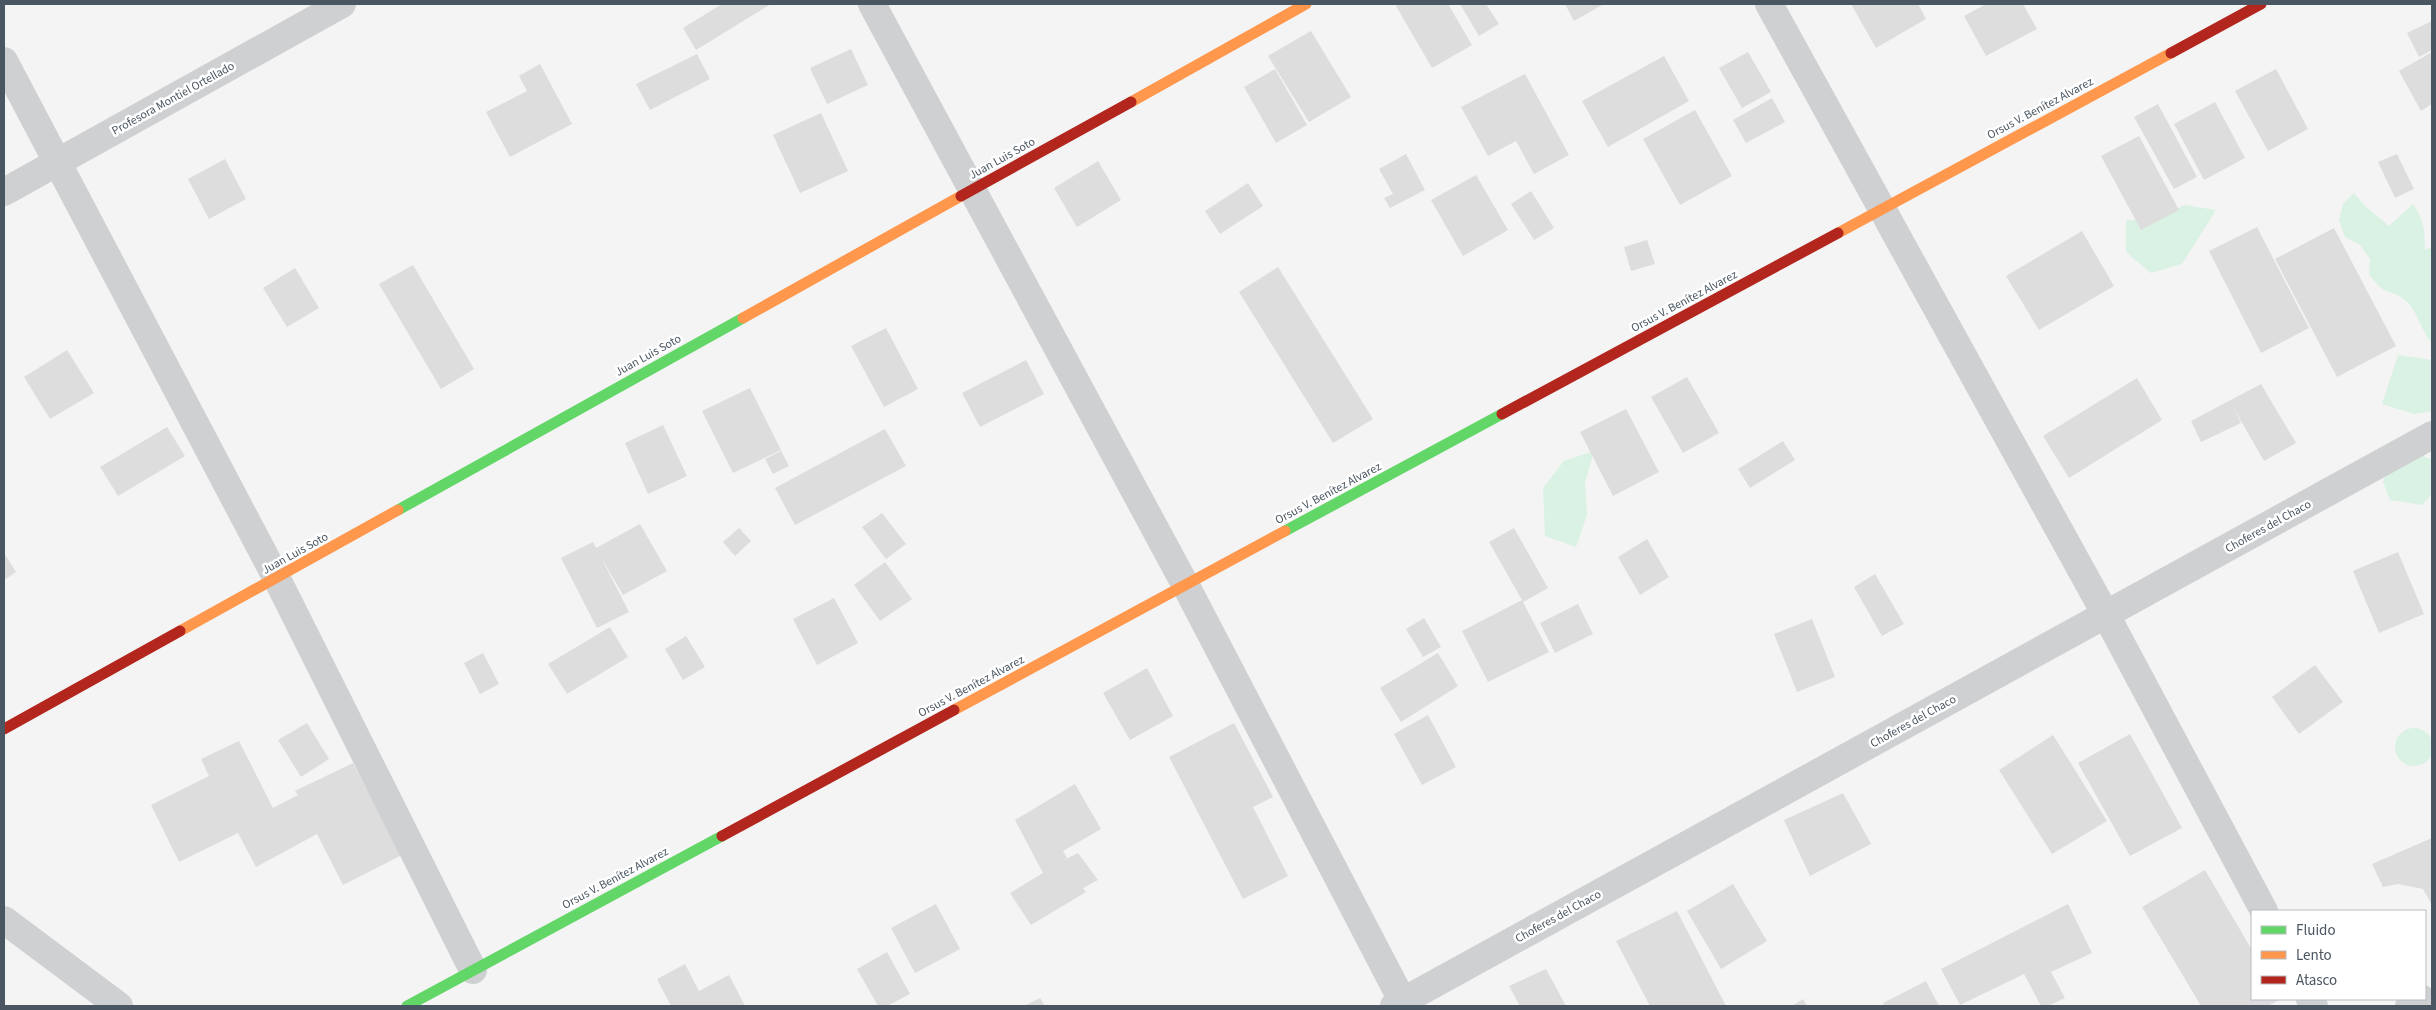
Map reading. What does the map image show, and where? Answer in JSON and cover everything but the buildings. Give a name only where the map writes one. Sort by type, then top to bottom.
[{"type":"street","name":"Profesora Montiel Ortellado","points":[[4,192],[342,4]]},
{"type":"street","points":[[872,4],[1186,586],[1401,1005]]},
{"type":"street","name":"Juan Luis Soto","points":[[4,729],[1306,4]]},
{"type":"street","points":[[1769,4],[2106,615],[2263,910]]},
{"type":"street","name":"Orsus V. Benítez Alvarez","points":[[407,1006],[2261,4]]},
{"type":"street","points":[[4,61],[276,579],[473,970]]},
{"type":"street","name":"Choferes del Chaco","points":[[1401,1005],[2432,435]]},
{"type":"street","points":[[4,920],[119,1006]]},
{"type":"street","points":[[2409,1006],[2420,1000]]},
{"type":"green space","points":[[2354,193],[2364,205],[2389,226],[2413,204],[2417,210],[2423,226],[2425,250],[2432,247],[2432,343],[2410,305],[2402,298],[2379,286],[2369,275],[2370,259],[2360,245],[2345,237],[2339,220],[2343,204]]},
{"type":"green space","points":[[2184,205],[2216,210],[2182,264],[2151,273],[2126,252],[2126,220],[2158,221]]},
{"type":"green space","points":[[2398,355],[2432,360],[2432,411],[2414,414],[2382,404]]},
{"type":"green space","points":[[1594,451],[1585,483],[1587,515],[1576,547],[1545,536],[1543,488],[1564,461]]},
{"type":"green space","points":[[2419,454],[2432,460],[2432,494],[2422,505],[2390,500],[2383,482],[2388,466]]},
{"type":"green space","points":[[2414,728],[2427,734],[2433,747],[2427,760],[2414,766],[2401,760],[2395,747],[2401,734]]},
{"type":"traffic: fast","points":[[398,510],[743,318]]},
{"type":"traffic: fast","points":[[1285,531],[1502,414]]},
{"type":"traffic: fast","points":[[407,1006],[722,836]]},
{"type":"traffic: slow","points":[[1131,102],[1306,4]]},
{"type":"traffic: slow","points":[[1838,233],[2171,53]]},
{"type":"traffic: slow","points":[[743,318],[961,196]]},
{"type":"traffic: slow","points":[[180,631],[398,510]]},
{"type":"traffic: slow","points":[[954,710],[1285,531]]},
{"type":"traffic: jam","points":[[2171,53],[2261,4]]},
{"type":"traffic: jam","points":[[961,196],[1131,102]]},
{"type":"traffic: jam","points":[[1502,414],[1838,233]]},
{"type":"traffic: jam","points":[[4,729],[180,631]]},
{"type":"traffic: jam","points":[[722,836],[954,710]]}]
